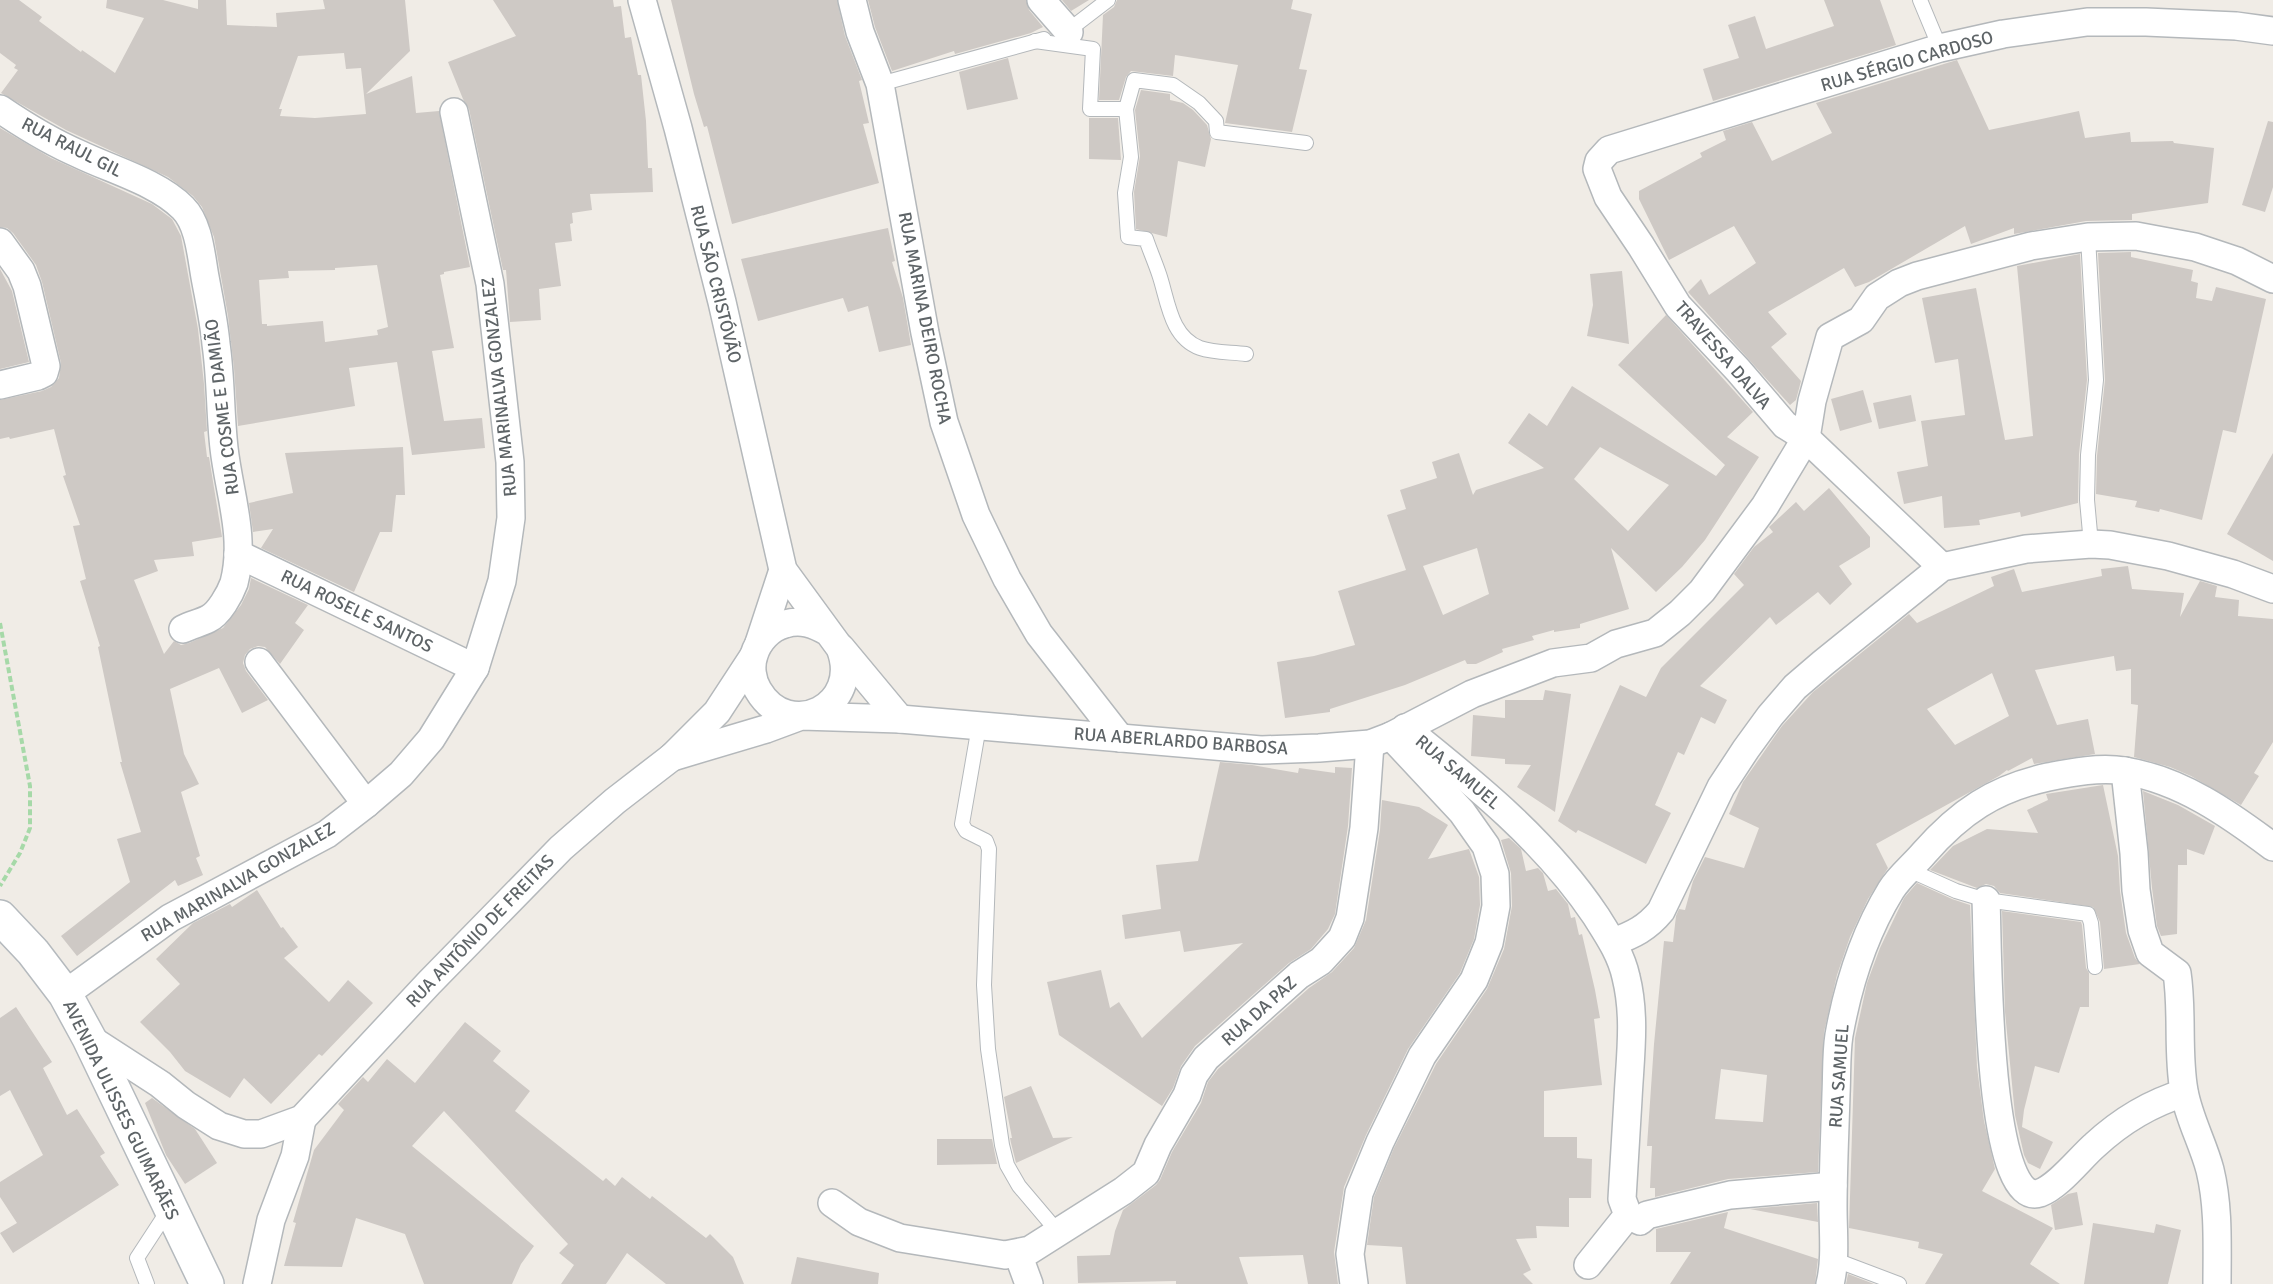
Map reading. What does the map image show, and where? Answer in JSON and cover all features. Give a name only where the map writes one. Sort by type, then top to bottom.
[{"type":"main road","name":"AVENIDA ULISSES GUIMARÃES","points":[[0,917],[33,952],[65,994],[89,1038],[169,1209],[207,1284]]},
{"type":"street","name":"RUA SÃO CRISTÓVÃO","points":[[642,0],[678,128],[719,290],[783,570],[834,640]]},
{"type":"street","name":"RUA MARINA DEIRO ROCHA","points":[[852,0],[880,84],[944,422],[976,514],[1008,579],[1039,634],[1120,738]]},
{"type":"street","points":[[1041,0],[1069,32]]},
{"type":"street","name":"RUA SÉRGIO CARDOSO","points":[[1597,169],[1599,161],[1609,150],[1940,48],[2003,34],[2087,22],[2236,26],[2273,31]]},
{"type":"street","name":"RUA RAUL GIL","points":[[0,109],[33,130],[79,154],[144,183]]},
{"type":"street","name":"RUA MARINALVA GONZALEZ","points":[[65,994],[170,918],[327,834],[366,804],[401,774],[431,739],[475,668],[502,581],[511,518],[510,462],[490,284],[454,112]]},
{"type":"street","name":"TRAVESSA DALVA","points":[[1597,169],[1608,197],[1678,306],[1738,370],[1785,425],[1806,438],[1942,567]]},
{"type":"street","name":"RUA COSME E DAMIÃO","points":[[144,183],[184,209],[194,226],[201,251],[217,345],[222,430],[237,523],[238,554],[233,584],[217,613],[183,629]]},
{"type":"street","name":"RUA ABERLARDO BARBOSA","points":[[801,716],[900,719],[1261,750],[1319,748],[1388,736],[1472,694],[1552,663],[1591,658],[1616,644],[1655,633],[1680,613],[1702,591],[1765,506],[1806,438],[1812,401],[1830,337],[1861,320],[1877,297],[1899,284],[1938,270],[2031,246],[2088,237],[2136,236],[2195,247],[2237,261],[2273,279]]},
{"type":"street","points":[[0,242],[21,271],[27,286],[46,366],[44,373],[38,376],[0,385]]},
{"type":"street","points":[[1613,942],[1633,935],[1650,925],[1661,911],[1721,787],[1770,716],[1795,687],[1942,567],[2026,549],[2091,544],[2110,545],[2168,556],[2233,574],[2273,589]]},
{"type":"street","name":"RUA ROSELE SANTOS","points":[[238,554],[475,668]]},
{"type":"street","points":[[783,570],[756,650],[752,671],[755,685],[762,698],[773,708],[786,714],[801,716],[816,713],[831,704],[841,691],[846,676],[845,660],[834,640]]},
{"type":"street","points":[[756,650],[769,632],[783,624],[799,622],[815,624],[834,640],[900,719]]},
{"type":"street","name":"RUA ANTÔNIO DE FREITAS","points":[[89,1038],[219,1126],[244,1134],[261,1134],[302,1119],[429,983],[561,848],[615,801],[672,757],[717,712],[756,650]]},
{"type":"street","points":[[259,662],[366,804]]},
{"type":"street","name":"RUA ANTÔNIO DE FREITAS","points":[[672,757],[801,716]]},
{"type":"street","name":"RUA SAMUEL","points":[[1388,736],[1508,814],[1547,853],[1578,890],[1613,942],[1626,976],[1631,1008],[1632,1040],[1622,1199],[1628,1215]]},
{"type":"street","name":"RUA SAMUEL","points":[[1354,1284],[1350,1254],[1359,1193],[1380,1142],[1422,1056],[1474,980],[1489,942],[1496,906],[1495,874],[1486,846],[1462,812],[1388,736]]},
{"type":"street","name":"RUA DA PAZ","points":[[1017,1254],[1043,1243],[1124,1191],[1146,1173],[1158,1145],[1187,1095],[1194,1075],[1206,1058],[1299,975],[1321,962],[1342,938],[1350,918],[1364,828],[1388,736]]},
{"type":"street","name":"RUA SAMUEL","points":[[1832,1272],[1838,1038],[1845,1004],[1858,958],[1890,891],[1936,838],[1969,809],[2018,784],[2068,773],[2099,770],[2125,771],[2193,794],[2238,821],[2273,847]]},
{"type":"street","points":[[2125,771],[2142,930],[2150,953],[2177,973],[2181,996],[2179,1057],[2184,1093],[2192,1123],[2209,1168],[2215,1196],[2217,1284]]},
{"type":"street","points":[[1986,900],[1992,1055],[1996,1095],[2007,1160],[2015,1180],[2022,1189],[2030,1194],[2040,1193],[2051,1186],[2095,1144],[2120,1124],[2169,1098],[2184,1093]]},
{"type":"street","points":[[261,1281],[271,1220],[295,1156],[302,1119]]},
{"type":"street","points":[[1588,1265],[1628,1215],[1640,1221],[1647,1215],[1730,1195],[1833,1186]]},
{"type":"street","points":[[832,1203],[859,1222],[900,1238],[990,1253],[1017,1254],[1029,1284]]},
{"type":"lane","points":[[880,84],[1069,32],[1082,18],[1108,0]]},
{"type":"lane","points":[[1920,0],[1940,48]]},
{"type":"lane","points":[[1035,41],[1093,49],[1090,109],[1126,109]]},
{"type":"lane","points":[[1246,354],[1199,348],[1184,337],[1173,321],[1146,239],[1128,237],[1125,193],[1131,157],[1126,109],[1134,80],[1173,85],[1199,103],[1216,121],[1217,132],[1306,143]]},
{"type":"lane","points":[[2088,237],[2096,380],[2088,455],[2087,500],[2091,544]]},
{"type":"lane","points":[[980,726],[962,824],[966,831],[986,841],[989,849],[984,985],[988,1049],[1002,1144],[1007,1165],[1019,1186],[1058,1232]]},
{"type":"lane","points":[[1907,869],[1956,891],[1986,900],[2088,914],[2095,967]]},
{"type":"lane","points":[[147,1284],[137,1258],[169,1209]]},
{"type":"lane","points":[[1832,1272],[1899,1284]]},
{"type":"path","points":[[0,623],[30,786],[30,828],[20,853],[0,886]]},
{"type":"building","points":[[0,0],[19,0],[42,17],[39,21],[81,52],[82,50],[115,73],[144,18],[106,8],[107,0],[163,0],[198,9],[198,0],[226,0],[227,25],[277,27],[276,13],[325,9],[323,0],[405,0],[410,51],[366,94],[412,76],[416,113],[439,111],[470,267],[444,272],[440,275],[454,348],[432,351],[444,421],[482,418],[485,448],[412,455],[397,362],[349,368],[355,406],[238,426],[228,316],[214,237],[202,207],[193,196],[168,177],[66,130],[1,93],[18,70],[14,68],[16,65],[0,53]],"holes":[[[344,53],[346,69],[361,68],[366,114],[315,118],[280,116],[282,109],[279,109],[298,56]],[[377,265],[388,327],[377,330],[378,335],[325,342],[323,321],[267,326],[267,324],[262,324],[259,280],[289,278],[288,271],[335,270],[335,268]]]},
{"type":"building","points":[[493,0],[613,0],[614,7],[621,6],[625,38],[631,37],[638,75],[641,75],[648,168],[652,168],[653,192],[590,194],[592,210],[572,213],[573,223],[570,224],[572,241],[555,243],[561,286],[539,289],[541,320],[510,322],[506,270],[503,270],[469,109],[448,62],[516,36]]},
{"type":"building","points":[[671,0],[837,0],[845,36],[862,80],[859,81],[869,123],[863,124],[879,183],[732,224],[707,126],[704,127],[694,94]]},
{"type":"building","points":[[868,0],[1026,0],[1029,10],[1043,27],[1031,33],[955,54],[954,51],[892,71],[875,27]]},
{"type":"building","points":[[1062,0],[1089,0],[1071,11]]},
{"type":"building","points":[[1117,0],[1293,0],[1291,9],[1312,14],[1299,69],[1307,70],[1292,132],[1225,123],[1238,65],[1175,55],[1173,76],[1131,71],[1126,77],[1119,100],[1099,100],[1103,15],[1114,7]]},
{"type":"building","points":[[1824,0],[1880,0],[1896,45],[1713,101],[1703,69],[1739,58],[1728,25],[1755,16],[1766,49],[1834,26]]},
{"type":"building","points":[[1008,58],[1018,99],[967,110],[959,72]]},
{"type":"building","points":[[1957,60],[1989,130],[2079,111],[2085,138],[2130,132],[2131,142],[2173,141],[2174,143],[2214,148],[2208,203],[2132,214],[2132,220],[2086,221],[2014,234],[2014,228],[1971,244],[1965,226],[1869,282],[1855,287],[1844,268],[1768,312],[1787,334],[1771,347],[1801,381],[1796,400],[1790,405],[1688,292],[1701,279],[1709,295],[1756,263],[1734,226],[1669,260],[1639,199],[1639,191],[1702,157],[1700,153],[1726,140],[1723,131],[1752,122],[1772,161],[1832,133],[1816,103]]},
{"type":"building","points":[[1141,90],[1170,94],[1170,100],[1183,103],[1193,110],[1207,125],[1211,139],[1205,167],[1178,161],[1167,237],[1136,229],[1134,192],[1140,156],[1135,110]]},
{"type":"building","points":[[1089,118],[1118,118],[1121,160],[1089,159]]},
{"type":"building","points":[[2268,121],[2273,122],[2273,187],[2265,212],[2242,205]]},
{"type":"building","points":[[0,128],[51,158],[152,204],[172,219],[181,236],[198,329],[207,431],[204,432],[222,537],[192,542],[194,556],[154,560],[158,571],[134,580],[164,654],[174,641],[181,645],[189,643],[223,628],[241,605],[249,589],[251,578],[308,605],[295,623],[304,630],[280,664],[265,647],[258,646],[250,649],[245,655],[243,663],[246,671],[268,700],[242,713],[219,668],[170,689],[184,754],[199,784],[181,792],[200,856],[196,858],[203,875],[178,886],[175,880],[77,956],[61,936],[130,882],[117,839],[141,832],[120,762],[122,762],[98,647],[100,646],[80,581],[86,579],[73,526],[80,525],[63,476],[66,475],[54,429],[10,439],[9,437],[0,439],[0,400],[51,387],[59,378],[61,363],[36,265],[13,233],[7,228],[0,227]]},
{"type":"building","points":[[888,228],[895,261],[892,262],[903,298],[911,345],[879,352],[868,306],[848,312],[843,298],[758,321],[741,259]]},
{"type":"building","points":[[2131,252],[2131,257],[2193,270],[2191,281],[2198,283],[2196,298],[2212,301],[2216,287],[2266,299],[2236,433],[2223,430],[2202,520],[2160,509],[2159,512],[2135,507],[2137,501],[2096,494],[2097,456],[2105,380],[2098,253]]},
{"type":"building","points":[[2080,254],[2087,380],[2079,454],[2078,503],[2021,517],[2020,512],[1979,520],[1980,525],[1944,528],[1942,496],[1904,504],[1897,472],[1928,466],[1921,421],[1965,415],[1958,359],[1935,363],[1922,298],[1976,288],[2005,440],[2033,436],[2017,266]]},
{"type":"building","points":[[0,269],[12,291],[29,362],[0,369]]},
{"type":"building","points":[[1622,271],[1629,344],[1587,336],[1593,305],[1590,274]]},
{"type":"building","points":[[1666,315],[1753,412],[1727,437],[1759,457],[1705,540],[1682,567],[1656,592],[1611,548],[1629,609],[1580,624],[1580,628],[1554,632],[1554,630],[1532,636],[1534,640],[1502,649],[1503,652],[1476,664],[1467,664],[1465,660],[1405,685],[1330,709],[1330,712],[1285,718],[1277,662],[1314,656],[1355,645],[1338,591],[1406,570],[1387,515],[1406,509],[1400,490],[1437,478],[1432,462],[1459,453],[1473,495],[1476,490],[1544,468],[1508,443],[1529,413],[1547,426],[1572,386],[1716,476],[1725,465],[1618,365]],"holes":[[[1600,447],[1669,485],[1628,531],[1574,479]],[[1477,548],[1489,594],[1443,615],[1423,566]]]},
{"type":"building","points":[[1863,390],[1872,422],[1840,431],[1831,399]]},
{"type":"building","points":[[1911,395],[1916,421],[1879,429],[1873,403]]},
{"type":"building","points":[[403,447],[405,495],[396,495],[392,532],[380,532],[354,592],[261,548],[273,529],[253,532],[249,503],[293,493],[285,453]]},
{"type":"building","points":[[2273,453],[2273,561],[2227,534]]},
{"type":"building","points":[[1829,488],[1870,537],[1870,547],[1839,566],[1852,584],[1830,605],[1818,592],[1776,625],[1770,617],[1700,686],[1727,700],[1715,724],[1701,717],[1684,755],[1678,752],[1655,805],[1671,813],[1646,864],[1578,830],[1576,833],[1558,821],[1620,685],[1646,697],[1661,668],[1744,585],[1734,574],[1754,547],[1773,532],[1769,527],[1796,502],[1804,511]]},
{"type":"building","points":[[2128,566],[2132,589],[2184,593],[2180,617],[2200,581],[2217,586],[2215,597],[2239,600],[2238,616],[2273,619],[2273,742],[2254,773],[2259,776],[2241,805],[2191,776],[2170,767],[2134,757],[2138,705],[2131,704],[2131,669],[2116,671],[2114,656],[2035,670],[2057,725],[2088,719],[2095,754],[2034,764],[2032,758],[1876,844],[1888,868],[1868,899],[1850,937],[1837,975],[1824,1032],[1818,1172],[1728,1179],[1655,1197],[1655,1188],[1650,1188],[1652,1146],[1647,1146],[1664,941],[1673,942],[1676,916],[1679,909],[1685,910],[1693,881],[1705,857],[1744,868],[1759,828],[1729,814],[1743,782],[1782,726],[1813,692],[1909,614],[1917,623],[1994,586],[1991,577],[2014,569],[2022,592],[2102,576],[2101,569]],"holes":[[[1992,673],[2009,716],[1955,745],[1927,709]],[[1721,1069],[1767,1075],[1763,1122],[1715,1119]]]},
{"type":"building","points":[[1545,690],[1571,694],[1555,812],[1517,787],[1531,765],[1505,764],[1505,759],[1471,756],[1473,715],[1505,718],[1505,700],[1543,700]]},
{"type":"building","points":[[1220,762],[1298,773],[1299,768],[1335,773],[1335,767],[1352,768],[1348,826],[1335,914],[1328,929],[1311,949],[1289,963],[1195,1046],[1181,1066],[1173,1088],[1162,1106],[1059,1035],[1047,982],[1101,970],[1110,1008],[1119,1002],[1142,1038],[1243,943],[1184,952],[1180,931],[1125,939],[1122,915],[1161,909],[1156,865],[1198,861]]},
{"type":"building","points":[[2103,785],[2118,856],[2126,933],[2135,958],[2140,964],[2104,969],[2100,922],[2093,907],[2000,893],[1994,886],[1986,884],[1977,888],[1930,870],[1953,846],[1987,829],[2038,833],[2027,810],[2048,800],[2046,794]]},
{"type":"building","points":[[2143,791],[2178,805],[2215,826],[2204,855],[2187,849],[2187,865],[2178,865],[2177,934],[2161,936],[2157,926]]},
{"type":"building","points":[[1382,800],[1419,807],[1448,825],[1428,859],[1469,849],[1479,877],[1480,905],[1474,939],[1460,973],[1408,1049],[1366,1135],[1344,1187],[1334,1252],[1338,1284],[1308,1284],[1303,1255],[1239,1257],[1248,1284],[1176,1284],[1176,1281],[1078,1283],[1077,1256],[1110,1255],[1115,1231],[1123,1210],[1160,1180],[1172,1152],[1201,1103],[1208,1082],[1218,1069],[1309,988],[1332,972],[1354,948],[1366,920],[1380,830]]},
{"type":"building","points":[[1509,838],[1521,849],[1526,871],[1538,868],[1543,873],[1548,891],[1556,889],[1568,904],[1571,918],[1575,917],[1579,935],[1582,934],[1595,990],[1600,1018],[1594,1019],[1602,1085],[1544,1091],[1544,1137],[1577,1137],[1577,1158],[1592,1159],[1591,1198],[1569,1198],[1569,1227],[1536,1226],[1537,1238],[1516,1239],[1531,1270],[1523,1274],[1533,1284],[1406,1284],[1402,1247],[1367,1245],[1374,1197],[1394,1148],[1436,1064],[1487,989],[1504,949],[1512,906],[1511,873],[1501,840]]},
{"type":"building","points":[[1917,883],[1970,905],[1977,1067],[1984,1121],[1995,1169],[1982,1191],[2053,1228],[2030,1264],[2060,1284],[1925,1284],[1943,1254],[1918,1248],[1919,1242],[1849,1228],[1855,1038],[1867,983],[1880,948],[1904,898]]},
{"type":"building","points":[[257,890],[281,928],[283,927],[298,947],[284,958],[329,1002],[348,980],[373,1003],[271,1104],[244,1078],[230,1098],[185,1071],[170,1052],[140,1022],[180,984],[156,959],[193,923],[230,904],[232,907]]},
{"type":"building","points":[[2002,911],[2081,922],[2082,925],[2086,968],[2089,973],[2089,1007],[2080,1007],[2059,1073],[2035,1066],[2024,1110],[2022,1127],[2053,1142],[2040,1169],[2028,1163],[2024,1155],[2015,1115],[2005,1012]]},
{"type":"building","points":[[16,1007],[52,1062],[43,1068],[67,1115],[77,1109],[105,1153],[100,1156],[119,1185],[13,1253],[0,1233],[17,1223],[0,1197],[0,1182],[43,1155],[10,1090],[0,1096],[0,1018]]},
{"type":"building","points":[[465,1022],[501,1051],[493,1061],[530,1091],[515,1111],[603,1181],[606,1178],[615,1186],[622,1177],[650,1199],[652,1196],[706,1238],[710,1234],[733,1257],[744,1284],[666,1284],[627,1253],[606,1284],[561,1284],[574,1265],[559,1253],[568,1244],[444,1111],[412,1146],[534,1246],[521,1264],[512,1284],[424,1284],[405,1234],[356,1218],[342,1267],[284,1266],[296,1223],[293,1222],[314,1150],[344,1110],[338,1104],[363,1077],[368,1082],[387,1059],[415,1083]]},
{"type":"building","points":[[1031,1086],[1053,1138],[1073,1137],[1016,1163],[1004,1097]]},
{"type":"building","points":[[152,1098],[195,1129],[217,1163],[185,1184],[166,1155],[145,1103]]},
{"type":"building","points":[[937,1139],[992,1139],[997,1164],[937,1165]]},
{"type":"building","points":[[2077,1192],[2083,1225],[2055,1230],[2051,1205],[2068,1194]]},
{"type":"building","points":[[1817,1203],[1818,1222],[1750,1209]]},
{"type":"building","points":[[1728,1212],[1724,1228],[1818,1259],[1815,1284],[1670,1284],[1691,1252],[1656,1252],[1656,1229]]},
{"type":"building","points":[[2093,1223],[2154,1233],[2156,1224],[2181,1230],[2168,1284],[2084,1284]]},
{"type":"building","points":[[797,1257],[879,1273],[878,1284],[791,1284]]},
{"type":"building","points":[[1848,1274],[1874,1284],[1846,1284]]}]
